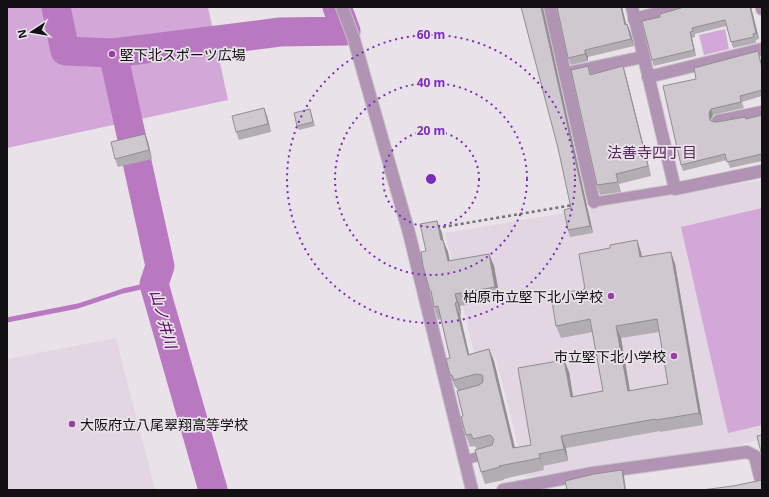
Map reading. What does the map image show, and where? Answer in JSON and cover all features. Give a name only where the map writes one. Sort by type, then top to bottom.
[{"type":"street","points":[[342,7],[353,36],[409,232],[453,399],[464,460],[472,490]]},
{"type":"street","points":[[550,7],[594,202]]},
{"type":"street","points":[[680,7],[633,13],[675,189],[762,171]]},
{"type":"street","points":[[648,77],[762,49]]},
{"type":"street","points":[[565,74],[643,56]]},
{"type":"street","points":[[718,121],[762,112]]},
{"type":"street","points":[[503,490],[593,473],[747,452],[755,456],[761,480]]},
{"type":"lane","points":[[594,202],[675,189]]},
{"type":"lane","points":[[464,460],[493,453]]},
{"type":"path","points":[[432,229],[594,202]]},
{"type":"shaded area","name":"堅下北スポーツ広場","points":[[7,7],[208,7],[228,100],[7,148]]},
{"type":"shaded area","points":[[725,29],[729,49],[704,55],[699,35]]},
{"type":"shaded area","name":"柏原市立堅下北小学校","points":[[762,180],[762,439],[726,448],[526,477],[496,358],[476,361],[445,233]]},
{"type":"shaded area","points":[[762,208],[762,425],[728,433],[681,227]]},
{"type":"shaded area","name":"大阪府立八尾翠翔高等学校","points":[[116,338],[155,490],[7,490],[7,359]]},
{"type":"building","points":[[521,7],[541,7],[590,226],[568,230],[564,210],[571,208],[558,148]]},
{"type":"building","points":[[557,7],[621,7],[625,25],[627,24],[631,39],[585,50],[585,54],[568,58]]},
{"type":"building","points":[[682,7],[750,7],[756,33],[753,34],[754,37],[731,42],[725,20],[692,28],[693,31],[690,32],[694,50],[652,60],[642,21],[660,17],[660,14]]},
{"type":"building","points":[[758,51],[762,68],[762,90],[740,96],[741,102],[711,109],[709,113],[710,120],[713,122],[745,117],[746,119],[762,115],[762,154],[727,162],[725,154],[681,165],[663,86],[696,79],[694,68]]},
{"type":"building","points":[[588,66],[590,75],[623,66],[648,166],[616,174],[618,182],[597,185],[571,70]]},
{"type":"building","points":[[264,108],[268,124],[236,132],[232,116]]},
{"type":"building","points":[[310,109],[313,122],[297,126],[294,113]]},
{"type":"building","points":[[145,134],[149,150],[115,159],[111,142]]},
{"type":"building","points":[[437,221],[448,261],[489,254],[495,287],[455,294],[457,302],[455,303],[468,355],[489,349],[513,448],[531,445],[518,368],[564,360],[571,397],[603,391],[590,319],[556,326],[551,295],[585,289],[579,254],[610,248],[610,245],[637,240],[640,257],[671,252],[699,413],[655,419],[561,436],[564,449],[539,454],[540,458],[499,466],[500,467],[481,472],[475,450],[492,445],[494,439],[490,435],[473,439],[471,434],[466,435],[461,417],[463,416],[457,391],[479,385],[483,382],[483,378],[482,375],[476,374],[454,380],[452,375],[450,375],[446,359],[450,358],[438,306],[434,307],[431,291],[423,266],[421,252],[426,251],[420,224]],"holes":[[[657,319],[668,384],[628,391],[616,326]]]},
{"type":"building","points":[[762,435],[762,456],[757,436]]},
{"type":"building","points":[[622,470],[625,490],[561,490],[567,489],[565,481],[594,474]]},
{"type":"building","points":[[762,480],[762,490],[702,490],[733,486]]},
{"type":"waterway","name":"山ノ井川","points":[[56,7],[65,51],[113,53],[280,32],[346,31],[337,7]]},
{"type":"waterway","name":"山ノ井川","points":[[113,53],[160,266],[154,284],[213,490]]},
{"type":"waterway","points":[[7,320],[78,306],[123,291],[154,284]]},
{"type":"place","name":"堅下北スポーツ広場","points":[[112,54]]},
{"type":"place","name":"柏原市立堅下北小学校","points":[[611,296]]},
{"type":"place","name":"市立堅下北小学校","points":[[674,356]]},
{"type":"place","name":"大阪府立八尾翠翔高等学校","points":[[72,424]]},
{"type":"district","name":"法善寺四丁目","points":[[652,152]]}]
